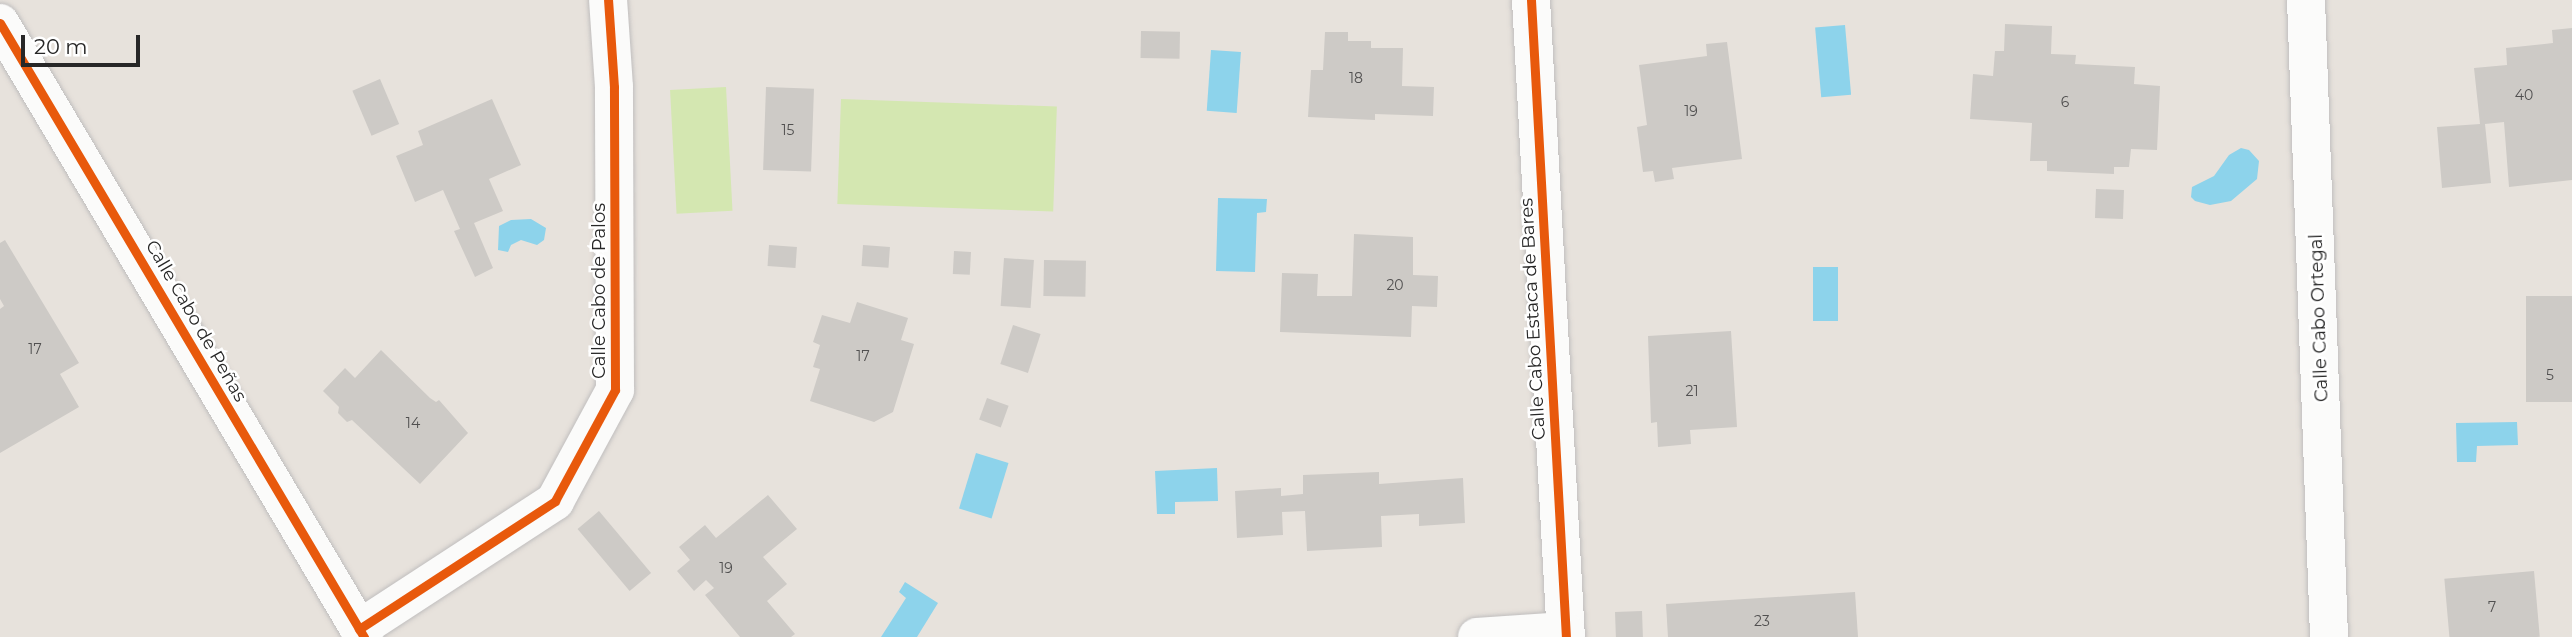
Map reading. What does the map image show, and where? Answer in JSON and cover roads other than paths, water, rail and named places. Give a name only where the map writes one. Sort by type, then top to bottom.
[{"type":"street","name":"Calle Cabo de Palos","points":[[362,633],[555,501],[615,390],[614,86],[608,0]]},
{"type":"street","name":"Calle Cabo Estaca de Bares","points":[[1531,0],[1566,634]]},
{"type":"street","name":"Calle Cabo Ortegal","points":[[2306,0],[2319,294],[2329,637]]},
{"type":"street","name":"Calle Cabo de Peñas","points":[[0,23],[362,633]]},
{"type":"street","points":[[1477,637],[1566,634]]},
{"type":"water","points":[[1845,25],[1851,95],[1821,97],[1815,28]]},
{"type":"water","points":[[1211,50],[1241,52],[1237,113],[1207,111]]},
{"type":"water","points":[[2241,148],[2249,150],[2259,161],[2257,179],[2231,201],[2210,205],[2195,201],[2191,197],[2192,187],[2214,176],[2229,155]]},
{"type":"water","points":[[1218,198],[1267,199],[1266,212],[1257,213],[1255,272],[1216,271]]},
{"type":"water","points":[[531,219],[546,228],[544,240],[537,245],[521,240],[511,245],[508,252],[498,250],[499,226],[511,220]]},
{"type":"water","points":[[1813,267],[1838,267],[1838,321],[1813,321]]},
{"type":"water","points":[[2517,422],[2518,445],[2477,446],[2476,462],[2457,462],[2456,423]]},
{"type":"water","points":[[976,453],[1009,463],[992,518],[959,508]]},
{"type":"water","points":[[1217,468],[1218,501],[1175,502],[1175,514],[1157,514],[1155,471]]},
{"type":"water","points":[[905,582],[938,603],[917,637],[881,637],[906,598],[899,592]]}]
